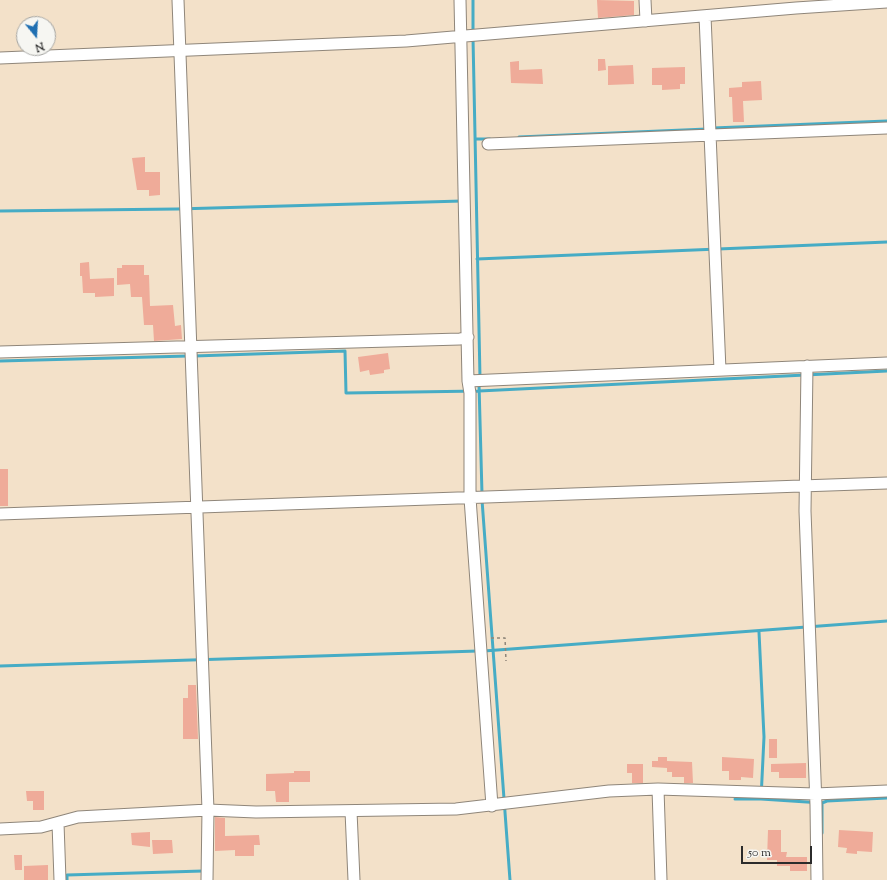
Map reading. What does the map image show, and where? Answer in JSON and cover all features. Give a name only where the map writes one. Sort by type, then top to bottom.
[{"type":"street","points":[[178,0],[187,209],[196,507],[208,810],[208,880]]},
{"type":"street","points":[[460,0],[468,37],[464,201],[468,337],[473,384],[478,498],[482,652],[500,805]]},
{"type":"street","points":[[645,0],[646,21]]},
{"type":"street","points":[[0,58],[468,37],[887,2]]},
{"type":"street","points":[[705,16],[720,370]]},
{"type":"street","points":[[488,144],[710,130],[887,128]]},
{"type":"street","points":[[0,352],[191,352],[460,339],[468,337]]},
{"type":"street","points":[[473,384],[720,370],[807,372],[887,363]]},
{"type":"street","points":[[807,372],[806,486],[816,800],[817,880]]},
{"type":"street","points":[[0,514],[887,483]]},
{"type":"street","points":[[0,829],[29,828],[58,823],[67,819],[78,817],[208,810],[351,811],[456,809],[609,791],[658,789],[761,792],[816,800],[887,791]]},
{"type":"street","points":[[658,789],[661,880]]},
{"type":"street","points":[[351,811],[354,880]]},
{"type":"street","points":[[58,823],[60,880]]},
{"type":"path","points":[[489,638],[505,638],[506,661]]},
{"type":"building","points":[[597,0],[634,1],[634,15],[598,18]]},
{"type":"building","points":[[598,59],[605,59],[606,70],[598,71]]},
{"type":"building","points":[[519,61],[519,70],[542,69],[543,84],[511,83],[510,62]]},
{"type":"building","points":[[633,65],[634,84],[608,85],[608,66]]},
{"type":"building","points":[[685,67],[685,84],[680,84],[680,89],[662,90],[662,85],[652,85],[652,68]]},
{"type":"building","points":[[761,81],[762,100],[743,101],[744,122],[733,122],[732,97],[729,97],[729,88],[742,87],[742,82]]},
{"type":"building","points":[[145,157],[145,172],[160,172],[160,195],[149,196],[149,190],[137,190],[132,158]]},
{"type":"building","points":[[89,262],[90,279],[114,278],[114,296],[95,297],[95,293],[83,293],[82,276],[80,276],[80,263]]},
{"type":"building","points":[[122,265],[144,265],[144,275],[149,275],[150,306],[173,305],[175,326],[181,325],[182,339],[154,341],[153,325],[144,325],[142,297],[131,297],[130,284],[117,285],[117,268],[122,268]]},
{"type":"building","points":[[388,353],[390,369],[384,370],[384,373],[370,375],[369,370],[360,372],[358,357]]},
{"type":"building","points":[[0,469],[8,469],[8,506],[0,506]]},
{"type":"building","points":[[188,685],[196,685],[198,739],[183,739],[183,698],[188,698]]},
{"type":"building","points":[[769,739],[777,739],[777,758],[769,758]]},
{"type":"building","points":[[658,757],[667,757],[667,761],[692,762],[693,783],[684,783],[684,777],[672,777],[672,772],[667,772],[667,768],[652,767],[652,761],[658,761]]},
{"type":"building","points":[[722,757],[754,759],[753,778],[741,777],[741,780],[729,780],[729,771],[722,771]]},
{"type":"building","points":[[806,763],[806,778],[779,778],[779,772],[771,772],[771,764]]},
{"type":"building","points":[[627,764],[643,764],[643,783],[632,783],[632,773],[627,773]]},
{"type":"building","points":[[294,771],[310,771],[310,782],[289,782],[289,802],[276,802],[275,791],[266,791],[266,774],[294,773]]},
{"type":"building","points":[[26,791],[44,791],[44,810],[33,810],[33,801],[27,801]]},
{"type":"building","points":[[215,817],[225,818],[225,836],[259,835],[260,845],[254,845],[254,856],[235,856],[235,850],[215,851]]},
{"type":"building","points":[[768,830],[781,830],[781,852],[787,852],[786,857],[807,857],[807,871],[790,871],[790,866],[777,866],[777,860],[767,860]]},
{"type":"building","points":[[839,830],[873,832],[872,852],[857,851],[857,854],[846,853],[847,848],[838,847]]},
{"type":"building","points":[[150,832],[150,847],[132,845],[131,833]]},
{"type":"building","points":[[152,840],[172,840],[173,853],[153,854]]},
{"type":"building","points":[[14,855],[22,855],[22,870],[15,870]]},
{"type":"building","points":[[48,865],[48,880],[24,880],[24,866]]},
{"type":"waterway","points":[[473,0],[473,32]]},
{"type":"waterway","points":[[473,38],[480,378]]},
{"type":"waterway","points":[[713,128],[887,121]]},
{"type":"waterway","points":[[519,137],[707,129]]},
{"type":"waterway","points":[[475,139],[490,139]]},
{"type":"waterway","points":[[0,211],[177,209],[462,201]]},
{"type":"waterway","points":[[477,259],[887,242]]},
{"type":"waterway","points":[[194,356],[345,351],[346,393],[479,391],[887,371]]},
{"type":"waterway","points":[[0,361],[188,356]]},
{"type":"waterway","points":[[479,384],[482,494]]},
{"type":"waterway","points":[[482,500],[510,880]]},
{"type":"waterway","points":[[484,651],[887,621]]},
{"type":"waterway","points":[[759,632],[764,737],[761,799],[822,803],[827,801],[887,798]]},
{"type":"waterway","points":[[0,666],[478,651]]},
{"type":"waterway","points":[[735,799],[761,799]]},
{"type":"waterway","points":[[822,803],[822,833]]},
{"type":"waterway","points":[[67,880],[67,875],[203,871]]}]
